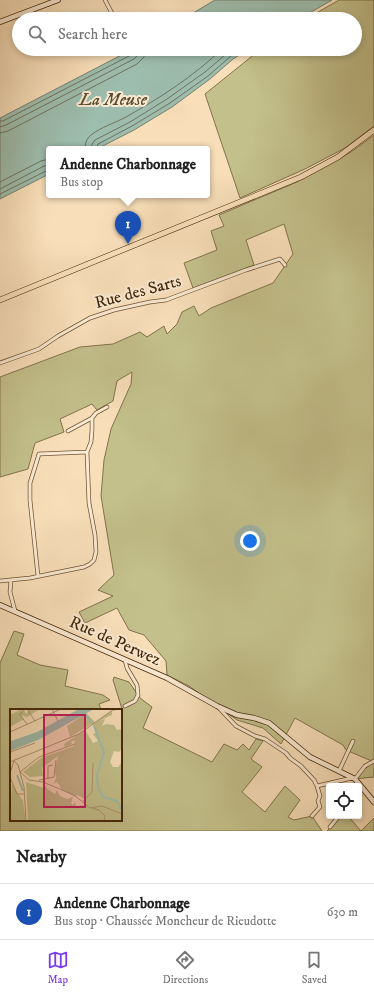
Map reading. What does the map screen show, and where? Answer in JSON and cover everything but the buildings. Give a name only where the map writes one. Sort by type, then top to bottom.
[{"type":"main road","points":[[0,300],[301,177],[338,157],[374,130]]},
{"type":"street","points":[[26,12],[58,0]]},
{"type":"street","points":[[105,0],[111,12]]},
{"type":"street","points":[[0,22],[12,17]]},
{"type":"street","name":"Rue des Sarts","points":[[0,363],[39,349],[90,318],[114,310],[166,300],[280,259],[285,265]]},
{"type":"street","points":[[68,431],[92,418],[96,413],[107,408]]},
{"type":"street","points":[[0,581],[38,576],[84,567],[94,560],[96,552],[95,535],[89,503],[87,452],[91,442],[92,418]]},
{"type":"street","points":[[38,576],[30,500],[30,483],[35,463],[39,454],[87,452]]},
{"type":"street","points":[[11,580],[10,592],[15,611]]},
{"type":"street","name":"Rue de Perwez","points":[[0,605],[168,678],[218,706],[237,714],[269,723],[310,757],[354,778],[374,802]]},
{"type":"street","points":[[125,660],[127,668],[138,685],[138,695],[135,701],[125,706]]},
{"type":"street","name":"Rue de Perwez","points":[[218,706],[236,726],[255,736],[265,739],[286,753],[314,780],[317,786]]},
{"type":"street","points":[[339,771],[353,741]]},
{"type":"street","points":[[312,816],[320,808],[318,801],[320,796],[317,786],[354,778],[366,766],[374,761]]},
{"type":"street","points":[[330,827],[337,819]]},
{"type":"shaded area","points":[[339,0],[374,0],[374,126],[345,148],[305,169],[240,198],[205,94],[252,56],[362,56],[362,12],[318,12]]},
{"type":"shaded area","points":[[374,135],[374,762],[346,750],[343,745],[295,718],[281,744],[263,728],[237,720],[189,686],[167,675],[166,661],[144,635],[129,630],[117,608],[85,623],[79,612],[113,596],[98,590],[114,575],[101,496],[104,460],[111,429],[131,384],[132,372],[117,381],[113,401],[97,410],[92,404],[60,419],[64,432],[35,443],[28,469],[0,477],[0,377],[80,347],[113,344],[140,332],[147,337],[164,326],[167,334],[177,324],[182,312],[194,306],[199,316],[211,308],[273,283],[293,254],[284,224],[246,240],[254,265],[193,288],[184,263],[217,250],[211,231],[224,226],[219,215],[297,182],[351,152]]},
{"type":"shaded area","points":[[14,631],[24,634],[17,655],[40,665],[68,670],[65,686],[103,695],[110,700],[99,704],[101,709],[10,709],[10,821],[122,821],[122,709],[113,680],[114,677],[129,682],[140,698],[152,707],[143,728],[212,762],[224,744],[237,750],[243,744],[249,750],[256,739],[263,741],[251,759],[262,767],[242,792],[265,812],[285,786],[300,800],[288,817],[294,820],[312,816],[322,831],[0,831],[0,663]]},
{"type":"shaded area","points":[[374,762],[374,777],[354,779],[358,774]]},
{"type":"shaded area","points":[[374,818],[374,831],[361,831]]},
{"type":"shaded area","points":[[339,819],[351,819],[361,831],[327,831]]},
{"type":"water","points":[[215,0],[332,0],[311,12],[195,12]]},
{"type":"water","name":"La Meuse","points":[[120,56],[238,56],[172,107],[134,130],[103,146],[46,146],[46,176],[0,199],[0,118]]},
{"type":"place","name":"Andenne Charbonnage","points":[[128,244]]}]
